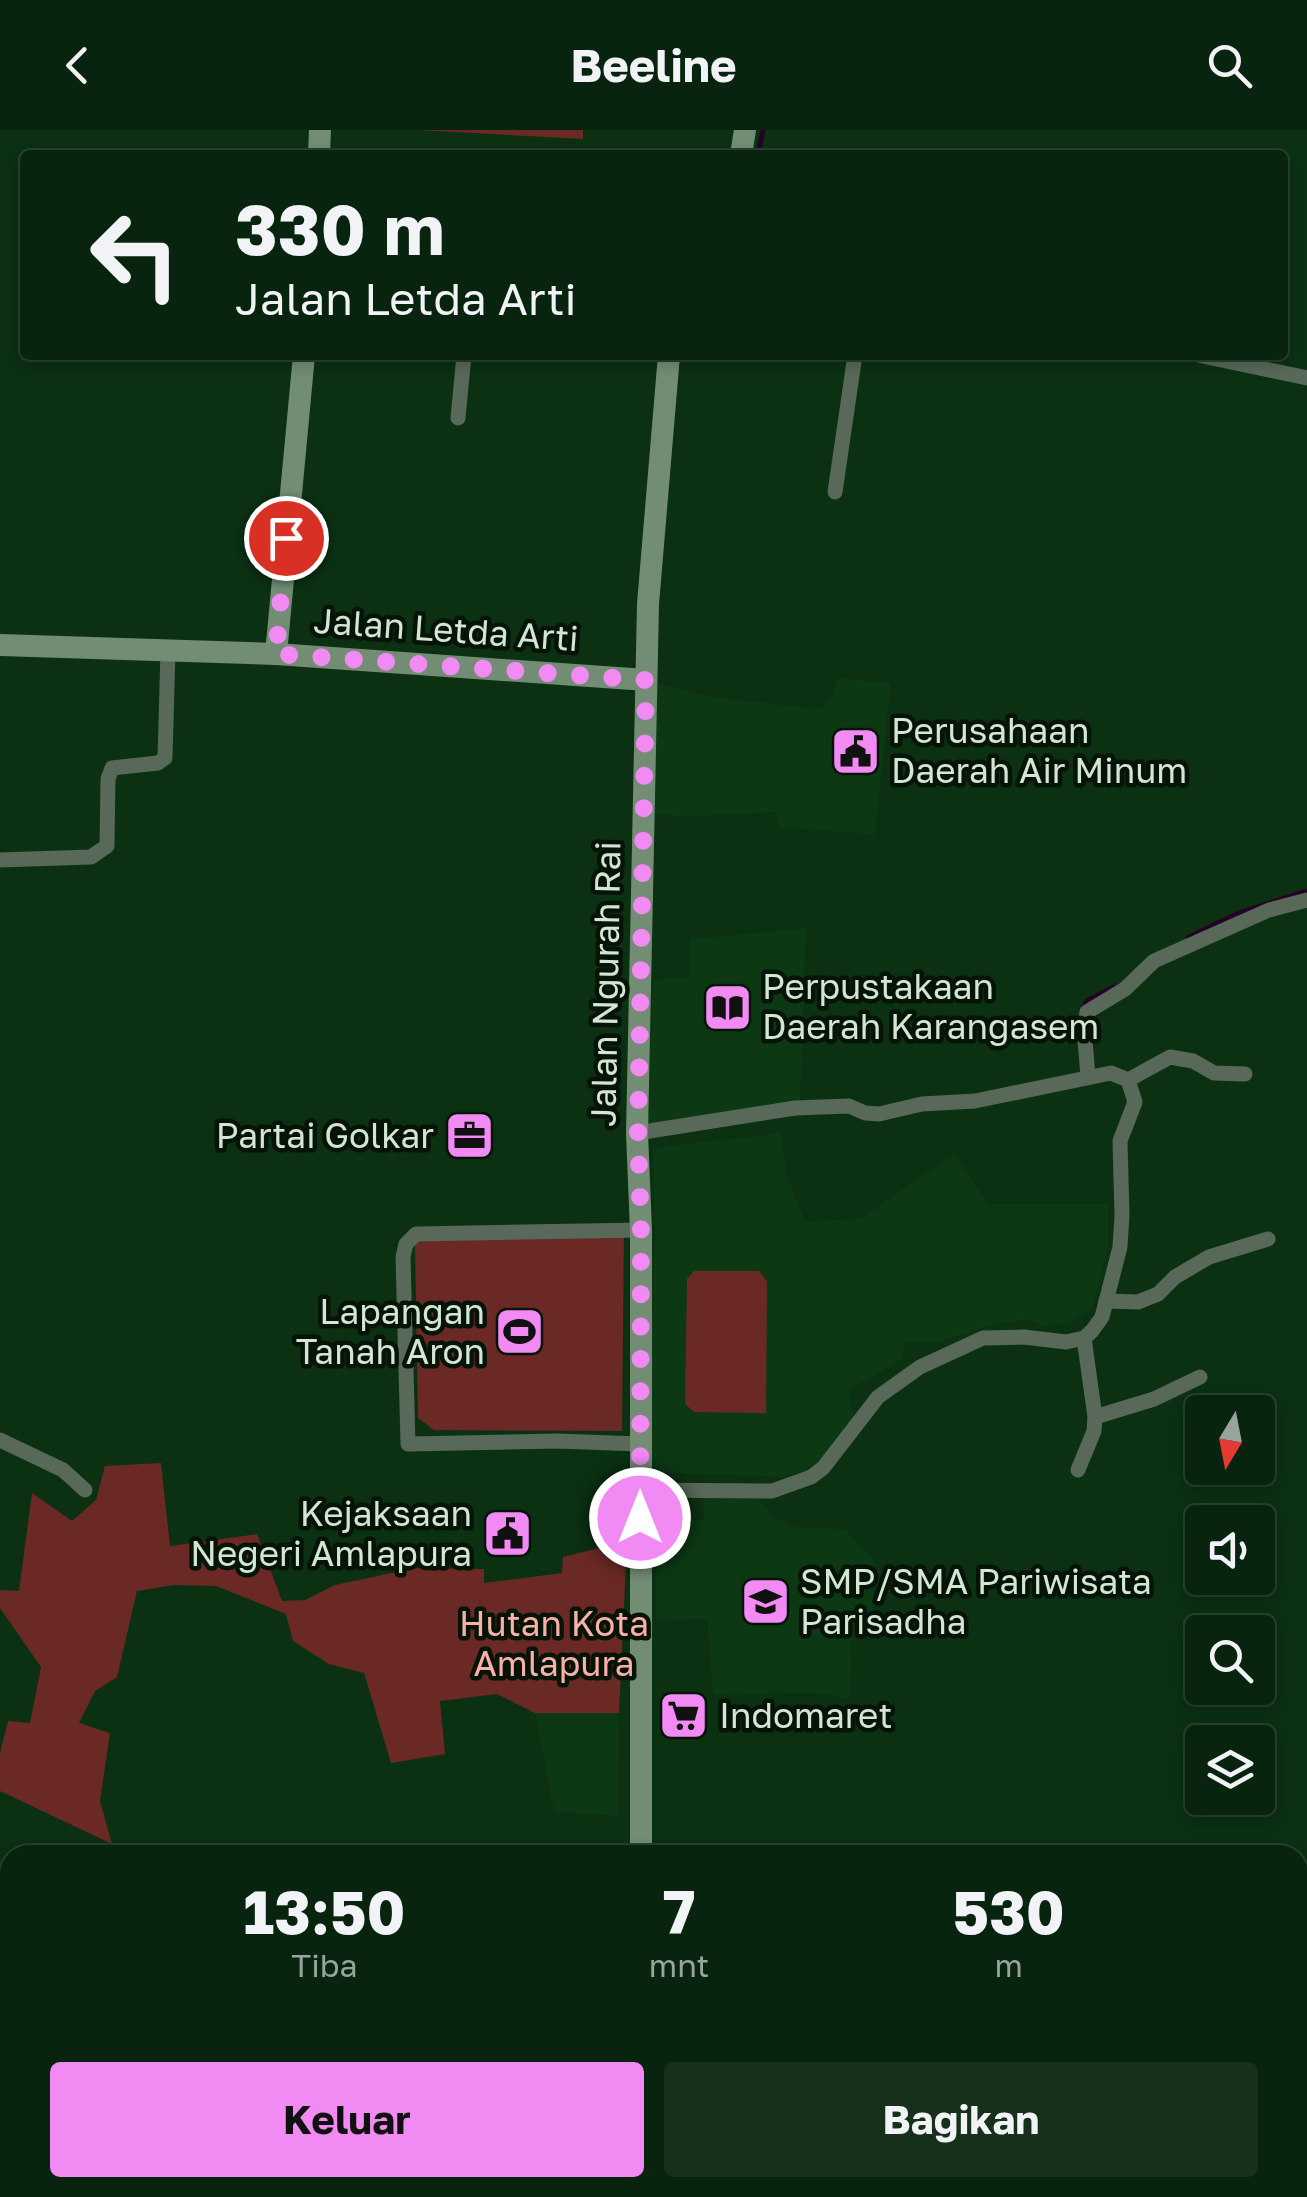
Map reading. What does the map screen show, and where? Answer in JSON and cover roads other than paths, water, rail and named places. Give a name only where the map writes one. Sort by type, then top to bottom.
[{"type":"street","points":[[276,654],[304,360]]},
{"type":"street","points":[[458,418],[464,360]]},
{"type":"street","name":"Jalan Ngurah Rai","points":[[642,1845],[638,1133],[646,680],[657,474],[668,360]]},
{"type":"street","points":[[834,492],[854,360]]},
{"type":"street","points":[[1222,360],[1307,378]]},
{"type":"street","name":"Jalan Letda Arti","points":[[0,646],[276,654],[646,680]]},
{"type":"street","points":[[0,860],[91,857],[107,846],[108,779],[112,768],[158,763],[164,758],[168,650]]},
{"type":"street","points":[[1088,1076],[1084,1028],[1087,1012],[1124,989],[1154,961],[1269,910],[1307,900]]},
{"type":"street","points":[[638,1133],[795,1108],[850,1106],[879,1114],[922,1104],[976,1101],[1088,1076],[1111,1074],[1128,1080],[1170,1056],[1193,1060],[1214,1072],[1244,1074]]},
{"type":"street","points":[[639,1490],[772,1491],[811,1477],[823,1468],[878,1397],[920,1367],[983,1338],[1024,1336],[1066,1342],[1084,1338],[1102,1317],[1121,1231],[1120,1141],[1135,1102],[1128,1080]]},
{"type":"street","points":[[640,1444],[558,1440],[408,1444],[403,1256],[406,1244],[416,1234],[641,1230]]},
{"type":"street","points":[[1106,1301],[1138,1302],[1158,1294],[1175,1277],[1209,1258],[1268,1239]]},
{"type":"street","points":[[1078,1470],[1096,1416],[1084,1338]]},
{"type":"street","points":[[1096,1416],[1154,1399],[1200,1377]]},
{"type":"street","points":[[0,1440],[64,1470],[85,1490]]},
{"type":"waterway","points":[[759,150],[763,130]]},
{"type":"waterway","points":[[1189,937],[1239,913],[1307,891]]},
{"type":"waterway","points":[[1083,1009],[1087,1001],[1114,987]]},
{"type":"place","name":"Perusahaan Daerah Air Minum","points":[[856,751]]},
{"type":"place","name":"Perpustakaan Daerah Karangasem","points":[[727,1007]]},
{"type":"place","name":"Partai Golkar","points":[[469,1136]]},
{"type":"place","name":"Lapangan Tanah Aron","points":[[520,1332]]},
{"type":"place","name":"Kejaksaan Negeri Amlapura","points":[[507,1534]]},
{"type":"place","name":"SMP/SMA Pariwisata Parisadha","points":[[765,1602]]},
{"type":"place","name":"Indomaret","points":[[684,1716]]},
{"type":"park label","name":"Hutan Kota Amlapura","points":[[554,1644]]}]
